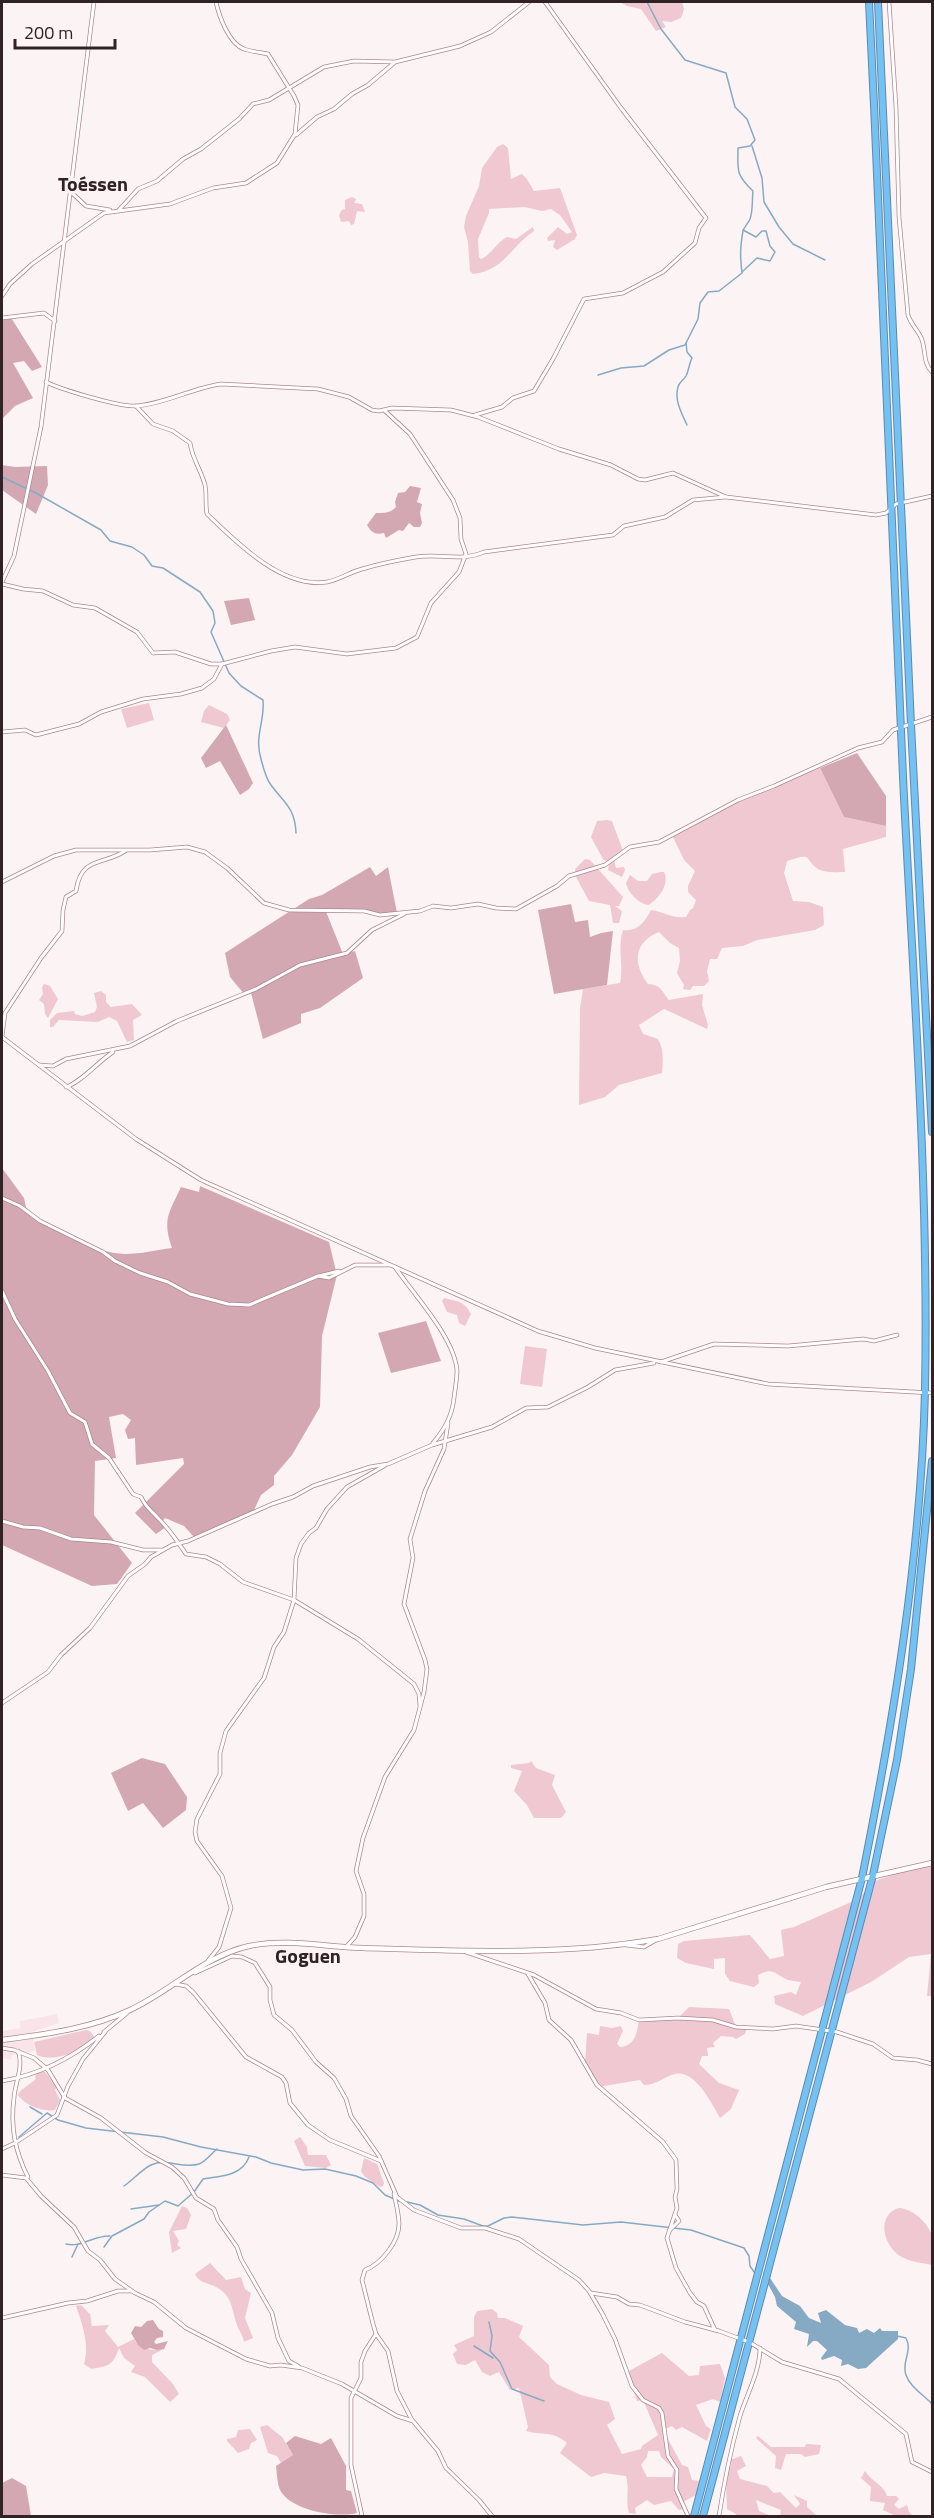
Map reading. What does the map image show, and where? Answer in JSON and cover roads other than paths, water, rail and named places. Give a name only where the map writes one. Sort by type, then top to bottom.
[{"type":"highway","points":[[694,2517],[862,1878],[880,1787],[909,1609],[925,1394],[922,1149],[869,2]]},
{"type":"highway","points":[[879,2],[911,725],[933,1132]]},
{"type":"highway","points":[[703,2517],[873,1875],[897,1760],[911,1669],[933,1461]]},
{"type":"street","points":[[94,2],[55,321],[34,468],[14,556],[2,583],[23,589],[43,591],[74,605],[95,608],[137,632],[153,653],[175,652],[203,662],[222,664],[282,648],[309,648],[356,654],[385,650],[405,644],[417,636],[431,603],[459,572],[466,549],[461,539],[460,518],[453,500],[410,434],[384,410]]},
{"type":"street","points":[[216,2],[218,16],[234,43],[243,49],[268,54],[289,87],[298,105],[295,136]]},
{"type":"street","points":[[117,210],[138,189],[157,181],[183,159],[201,149],[253,105],[269,100],[334,63],[395,62],[441,51],[485,36],[529,2]]},
{"type":"street","points":[[473,415],[502,407],[513,398],[534,391],[584,299],[623,293],[663,272],[695,243],[699,228],[706,218],[621,108],[545,2]]},
{"type":"street","points":[[889,2],[896,107],[898,217],[908,315],[911,326],[922,341],[926,360],[933,372]]},
{"type":"street","points":[[2,296],[10,284],[32,264],[99,216],[117,210],[170,204],[213,188],[246,183],[277,163],[295,136],[317,117],[334,109],[395,62]]},
{"type":"street","points":[[71,192],[86,206],[117,210]]},
{"type":"street","points":[[2,318],[44,313],[55,321]]},
{"type":"street","points":[[46,382],[65,391],[136,406],[177,397],[206,386],[246,384],[318,388],[356,400],[372,410],[392,408],[451,410],[473,415],[559,449],[611,465],[638,479],[645,480],[673,473],[726,497]]},
{"type":"street","points":[[136,406],[153,424],[173,431],[190,443],[192,456],[200,469],[204,483],[207,514],[231,538],[268,566],[304,581],[328,582],[361,569],[419,556],[464,558],[484,552],[613,535],[624,526],[665,517],[693,500],[726,497],[876,514],[886,513],[892,507],[933,496]]},
{"type":"street","points":[[2,732],[25,730],[36,735],[79,724],[101,712],[143,699],[169,696],[202,688],[214,679],[222,664]]},
{"type":"street","points":[[2,882],[62,853],[76,850],[175,847],[201,849],[227,868],[264,903],[289,910],[364,910],[380,915],[433,906],[451,908],[477,904],[516,909],[557,886],[569,876],[605,866],[630,847],[660,842],[738,800],[858,748],[882,742],[893,730],[933,717]]},
{"type":"street","points":[[127,850],[114,858],[93,863],[81,872],[76,891],[66,897],[62,931],[41,958],[5,1013],[2,1036],[150,1149],[201,1180],[239,1199],[560,1340],[768,1384],[933,1393]]},
{"type":"street","points":[[38,1065],[53,1066],[66,1059],[114,1051],[140,1042],[196,1012],[256,988],[300,965],[346,953],[372,930],[407,912]]},
{"type":"street","points":[[66,1087],[75,1083],[114,1051]]},
{"type":"street","points":[[2,1198],[20,1206],[40,1221],[132,1269],[168,1282],[190,1294],[228,1304],[249,1305],[318,1276],[328,1278],[355,1265],[393,1265]]},
{"type":"street","points":[[346,1948],[355,1937],[364,1916],[364,1894],[356,1871],[363,1838],[385,1777],[414,1730],[420,1706],[427,1669],[414,1625],[404,1604],[413,1558],[410,1539],[425,1491],[431,1481],[432,1472],[440,1462],[454,1405],[457,1380],[453,1352],[421,1300],[393,1265]]},
{"type":"street","points":[[2,1291],[15,1319],[70,1413],[85,1422],[92,1444],[109,1458],[133,1494],[141,1497],[146,1508],[158,1518],[186,1554],[206,1557],[220,1564],[243,1582],[294,1600],[358,1639],[414,1684],[419,1694],[420,1706]]},
{"type":"street","points":[[207,1962],[219,1947],[231,1908],[222,1876],[197,1841],[196,1824],[220,1774],[220,1753],[226,1731],[264,1678],[274,1647],[284,1632],[294,1600],[296,1558],[306,1536],[316,1528],[322,1515],[347,1487],[388,1464],[432,1444],[500,1424],[526,1408],[542,1408],[557,1403],[615,1370],[660,1362],[714,1344],[788,1346],[863,1339],[874,1341],[897,1335]]},
{"type":"street","points":[[432,1444],[448,1423]]},
{"type":"street","points":[[2,1703],[48,1672],[90,1628],[128,1576],[151,1557],[178,1542],[188,1541],[313,1486],[370,1467],[388,1464]]},
{"type":"street","points":[[2,1521],[23,1527],[40,1528],[71,1539],[111,1542],[143,1550],[164,1550]]},
{"type":"street","points":[[2,2040],[71,2030],[102,2021],[130,2010],[207,1962],[250,1946],[278,1942],[346,1948],[562,1951],[625,1945],[658,1939],[826,1887],[933,1863]]},
{"type":"street","points":[[459,1950],[528,1973],[596,2009],[639,2020],[678,2018],[713,2020],[736,2027],[773,2029],[796,2026],[831,2031],[851,2035],[881,2049],[893,2058],[933,2064]]},
{"type":"street","points":[[222,1955],[250,1959],[262,1971],[270,1987],[270,2000],[274,2015],[294,2033],[316,2062],[334,2078],[346,2099],[351,2116],[381,2161],[392,2189],[399,2228],[391,2245],[380,2260],[375,2266],[365,2270],[362,2275],[376,2334],[388,2351],[398,2391],[413,2421],[438,2451],[446,2468],[479,2500],[492,2517]]},
{"type":"street","points":[[184,1977],[232,1956]]},
{"type":"street","points":[[528,1973],[545,2003],[549,2020],[570,2040],[597,2085],[663,2142],[676,2160],[677,2208],[675,2215],[679,2222],[667,2232],[667,2238],[676,2268],[690,2293],[697,2302],[704,2306],[715,2330]]},
{"type":"street","points":[[174,1984],[189,1989],[246,2058],[282,2078],[286,2083],[290,2103],[308,2125],[330,2140],[381,2161]]},
{"type":"street","points":[[2,2081],[18,2078],[65,2059],[105,2032],[130,2010]]},
{"type":"street","points":[[2,2149],[53,2119],[83,2059],[105,2032]]},
{"type":"street","points":[[2,2048],[18,2051],[34,2058],[46,2068],[64,2096],[73,2104],[100,2118],[146,2153],[172,2167],[184,2178],[196,2198],[214,2209],[218,2220],[237,2247],[241,2259],[276,2319],[278,2338],[289,2361],[354,2391],[397,2416],[413,2421]]},
{"type":"street","points":[[18,2051],[21,2059],[13,2111],[16,2153],[30,2182],[40,2196],[74,2227],[88,2251],[100,2260],[115,2279],[133,2292],[154,2302],[186,2328],[246,2359],[270,2366],[302,2368]]},
{"type":"street","points":[[2,2175],[20,2176],[30,2182]]},
{"type":"street","points":[[392,2189],[414,2211],[431,2215],[467,2230],[485,2228],[519,2239],[579,2280],[590,2293],[615,2339],[632,2386],[643,2400],[659,2408],[662,2413],[668,2456],[677,2470],[676,2489],[687,2517]]},
{"type":"street","points":[[2,2319],[68,2303],[87,2301],[118,2291],[133,2292]]},
{"type":"street","points":[[590,2293],[617,2297],[630,2304],[669,2314],[685,2322],[749,2342],[782,2362],[832,2376],[851,2388],[906,2434],[912,2462],[933,2472]]},
{"type":"street","points":[[362,2517],[351,2465],[351,2398],[362,2375],[362,2358],[376,2334]]},
{"type":"street","points":[[719,2517],[722,2486],[740,2417],[754,2379],[760,2348]]},
{"type":"water","points":[[764,2271],[771,2275],[770,2278],[782,2296],[800,2306],[809,2318],[821,2323],[818,2313],[826,2310],[845,2325],[857,2328],[859,2333],[867,2329],[874,2333],[880,2328],[882,2331],[898,2331],[898,2339],[866,2368],[858,2369],[848,2364],[841,2366],[842,2360],[834,2356],[822,2360],[827,2350],[817,2341],[813,2341],[807,2347],[809,2334],[794,2329],[796,2322],[777,2306],[775,2297],[763,2275]]},
{"type":"waterway","points":[[598,375],[621,368],[644,366],[669,350],[685,345],[698,319],[700,303],[708,292],[719,291],[742,273],[742,237],[752,213],[753,191],[740,176],[738,148],[750,146],[755,140],[747,119],[735,107],[726,73],[685,60],[661,29],[647,2]]},
{"type":"waterway","points":[[752,146],[762,178],[764,202],[779,227],[793,244],[825,260]]},
{"type":"waterway","points":[[742,272],[757,258],[770,261],[775,252],[770,246],[766,231],[762,231],[756,237],[743,230]]},
{"type":"waterway","points":[[686,343],[687,352],[692,358],[686,376],[679,385],[677,397],[687,425]]},
{"type":"waterway","points":[[2,477],[36,493],[101,530],[110,541],[132,547],[144,555],[152,566],[163,568],[200,592],[213,611],[215,623],[211,632],[229,673],[241,686],[263,700],[259,751],[269,782],[294,818],[296,833]]},
{"type":"waterway","points":[[30,2107],[42,2114]]},
{"type":"waterway","points":[[19,2137],[47,2113],[58,2120],[86,2128],[163,2137],[256,2157],[303,2170],[325,2169],[356,2176],[373,2183],[385,2195],[399,2201]]},
{"type":"waterway","points":[[124,2186],[151,2165],[157,2163],[199,2164],[217,2149]]},
{"type":"waterway","points":[[104,2247],[112,2236],[144,2219],[149,2212],[165,2201],[178,2206],[194,2192],[203,2179],[236,2172],[249,2157]]},
{"type":"waterway","points":[[407,2202],[420,2205],[438,2215],[464,2219],[483,2226],[512,2217],[583,2225],[621,2222],[691,2230],[744,2248],[754,2272]]},
{"type":"waterway","points":[[131,2209],[159,2205]]},
{"type":"waterway","points":[[66,2244],[72,2245],[110,2236]]},
{"type":"waterway","points":[[72,2257],[78,2244]]},
{"type":"waterway","points":[[489,2322],[492,2336],[490,2351],[500,2362],[512,2389],[544,2401]]},
{"type":"waterway","points":[[897,2336],[906,2338],[908,2343],[905,2366],[908,2379],[932,2404]]},
{"type":"waterway","points":[[474,2346],[493,2358]]},
{"type":"district","name":"Toéssen","points":[[93,184]]},
{"type":"district","name":"Goguen","points":[[308,1956]]}]
